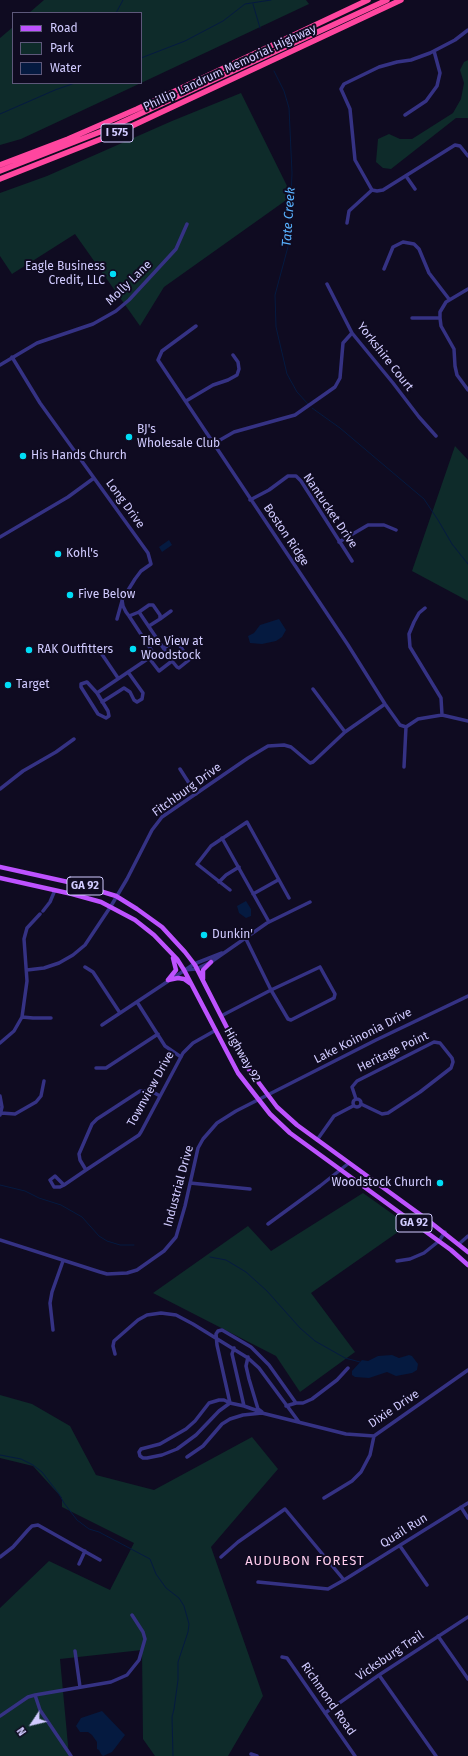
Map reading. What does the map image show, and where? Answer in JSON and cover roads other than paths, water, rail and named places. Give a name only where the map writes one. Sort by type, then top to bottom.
[{"type":"highway","name":"Phillip Landrum Memorial Highway","points":[[0,165],[68,139],[142,107],[368,0]]},
{"type":"highway","points":[[0,171],[112,127],[387,0]]},
{"type":"highway","name":"Phillip Landrum Memorial Highway","points":[[0,179],[124,130],[401,0]]},
{"type":"main road","name":"Highway 92","points":[[0,867],[78,884],[116,896],[162,927],[194,964],[247,1067],[267,1095],[287,1117],[444,1232],[468,1252]]},
{"type":"main road","name":"Highway 92","points":[[0,878],[91,899],[111,906],[140,924],[154,935],[184,970],[238,1073],[258,1100],[286,1129],[439,1241],[468,1265]]},
{"type":"main road","points":[[168,980],[176,970],[176,963],[171,953]]},
{"type":"main road","points":[[203,981],[203,970],[211,962]]},
{"type":"main road","points":[[168,980],[178,978],[184,979],[193,986]]},
{"type":"street","points":[[372,190],[355,160],[351,116],[340,86],[389,64],[411,60],[434,51],[455,40],[468,30]]},
{"type":"street","points":[[405,115],[426,100],[437,86],[440,73],[434,51]]},
{"type":"street","points":[[458,140],[458,145]]},
{"type":"street","points":[[347,223],[349,211],[372,190],[381,191],[451,146],[458,145],[463,148],[468,156]]},
{"type":"street","points":[[406,176],[415,189]]},
{"type":"street","name":"Molly Lane","points":[[0,365],[37,343],[89,326],[116,311],[129,300],[176,249],[187,224]]},
{"type":"street","points":[[384,270],[391,250],[396,245],[403,242],[414,244],[419,249],[429,273],[449,299]]},
{"type":"street","name":"Yorkshire Court","points":[[327,284],[352,333],[436,436]]},
{"type":"street","points":[[468,289],[449,299],[442,307],[440,318],[441,326],[454,349],[454,366],[457,375],[468,390]]},
{"type":"street","points":[[412,318],[440,318]]},
{"type":"street","name":"Boston Ridge","points":[[196,326],[162,351],[158,357],[158,360],[348,645],[385,704],[400,725],[406,727]]},
{"type":"street","points":[[213,444],[234,432],[295,415],[336,387],[340,378],[343,342],[352,333]]},
{"type":"street","points":[[186,401],[213,385],[237,375],[239,369],[238,362],[233,355]]},
{"type":"street","name":"Long Drive","points":[[12,357],[35,396],[148,553],[151,564],[141,571],[135,578],[122,600]]},
{"type":"street","name":"Nantucket Drive","points":[[250,500],[269,490],[288,476],[296,476],[301,481],[352,560]]},
{"type":"street","points":[[0,537],[68,497],[94,478]]},
{"type":"street","points":[[339,542],[368,525],[384,525],[396,530]]},
{"type":"street","points":[[96,693],[149,658],[152,651],[123,606],[122,600]]},
{"type":"street","points":[[117,619],[122,600]]},
{"type":"street","points":[[129,616],[139,612],[149,605],[153,605],[160,615],[160,618]]},
{"type":"street","points":[[425,608],[418,613],[409,634],[410,647],[441,698],[442,715]]},
{"type":"street","points":[[149,626],[171,611]]},
{"type":"street","points":[[139,612],[172,661],[178,668],[189,660],[177,641],[164,648]]},
{"type":"street","points":[[97,647],[118,678]]},
{"type":"street","points":[[149,658],[158,671],[172,661]]},
{"type":"street","points":[[102,702],[124,688],[130,692],[134,700],[137,702],[142,699],[143,693],[128,672]]},
{"type":"street","points":[[87,682],[96,693],[109,713],[109,716],[106,718],[98,714],[81,687],[81,684],[87,682]]},
{"type":"street","points":[[313,690],[345,732],[385,704]]},
{"type":"street","points":[[404,767],[406,727],[418,719],[442,715],[468,721]]},
{"type":"street","name":"Fitchburg Drive","points":[[27,970],[53,966],[73,955],[90,938],[127,879],[142,848],[158,822],[262,748],[284,745],[291,747],[310,763],[317,760],[345,732]]},
{"type":"street","points":[[0,789],[18,775],[56,752],[74,739]]},
{"type":"street","points":[[180,770],[196,794]]},
{"type":"street","points":[[230,890],[197,864],[211,846],[246,822],[289,898]]},
{"type":"street","points":[[222,838],[269,922]]},
{"type":"street","points":[[219,882],[226,875],[239,867]]},
{"type":"street","points":[[253,894],[278,880]]},
{"type":"street","points":[[0,1042],[14,1031],[22,1017],[27,981],[24,939],[28,928],[50,902],[55,890]]},
{"type":"street","points":[[184,970],[196,969],[211,962],[269,922],[310,902]]},
{"type":"street","points":[[221,1016],[271,990],[320,967],[335,994],[334,998],[291,1020],[286,1016],[271,990],[245,938]]},
{"type":"street","points":[[102,1025],[194,964],[223,953]]},
{"type":"street","points":[[85,967],[94,972],[120,1013]]},
{"type":"street","name":"Lake Koinonia Drive","points":[[267,1095],[468,996]]},
{"type":"street","points":[[137,1002],[169,1050],[181,1057]]},
{"type":"street","points":[[22,1017],[51,1018]]},
{"type":"street","name":"Townview Drive","points":[[64,1185],[141,1132],[181,1057],[188,1047],[216,1030]]},
{"type":"street","points":[[96,1068],[106,1068],[158,1034]]},
{"type":"street","name":"Heritage Point","points":[[356,1099],[352,1087],[357,1081],[434,1042],[440,1043],[452,1058],[453,1064],[451,1068],[420,1092],[388,1113],[382,1114],[361,1104]]},
{"type":"street","points":[[0,1096],[0,1114],[15,1114],[36,1102],[41,1096],[44,1081]]},
{"type":"street","points":[[86,1170],[80,1160],[79,1154],[92,1124],[140,1091],[151,1091],[160,1096]]},
{"type":"street","name":"Industrial Drive","points":[[0,1240],[107,1274],[127,1273],[137,1270],[164,1251],[176,1237],[186,1206],[198,1148],[210,1130],[224,1118],[267,1095]]},
{"type":"street","points":[[317,1140],[334,1116],[353,1106],[358,1107],[361,1104],[360,1100],[356,1099],[353,1102],[353,1106]]},
{"type":"street","points":[[268,1224],[349,1163]]},
{"type":"street","points":[[190,1183],[250,1189]]},
{"type":"street","points":[[397,1261],[410,1259],[424,1253],[439,1241],[444,1232]]},
{"type":"street","points":[[459,1244],[468,1236]]},
{"type":"street","points":[[53,1330],[50,1303],[52,1292],[63,1260]]},
{"type":"street","points":[[115,1354],[113,1346],[114,1341],[138,1320],[147,1315],[161,1312],[176,1315],[248,1357],[259,1368],[286,1406],[300,1422]]},
{"type":"street","points":[[230,1402],[219,1358],[216,1338],[218,1331],[222,1330],[256,1351],[276,1374],[296,1403]]},
{"type":"street","points":[[234,1348],[232,1354],[244,1406]]},
{"type":"street","points":[[248,1357],[246,1366],[249,1379],[258,1409],[262,1413]]},
{"type":"street","points":[[286,1406],[296,1403],[303,1403],[312,1399],[337,1380],[348,1368]]},
{"type":"street","name":"Dixie Drive","points":[[262,1413],[346,1434],[374,1436],[468,1370]]},
{"type":"street","points":[[230,1402],[219,1411],[196,1435],[177,1449],[162,1455],[148,1458],[143,1458],[140,1456],[139,1452],[141,1449],[160,1444],[186,1429],[195,1421],[209,1402],[224,1400],[244,1406],[262,1413]]},
{"type":"street","points":[[187,1457],[202,1446],[222,1424],[230,1419],[243,1415],[262,1413]]},
{"type":"street","points":[[324,1498],[352,1481],[361,1472],[370,1455],[374,1436]]},
{"type":"street","name":"Quail Run","points":[[258,1582],[328,1588],[400,1546],[468,1503]]},
{"type":"street","points":[[462,1507],[468,1518]]},
{"type":"street","points":[[221,1557],[238,1542],[285,1509],[344,1580]]},
{"type":"street","points":[[0,1558],[32,1526],[38,1526],[100,1560]]},
{"type":"street","points":[[400,1546],[427,1585]]},
{"type":"street","points":[[79,1564],[86,1551]]},
{"type":"street","points":[[0,1716],[28,1697],[80,1686],[111,1682],[127,1675],[139,1660],[145,1639],[143,1632],[132,1615]]},
{"type":"street","name":"Vicksburg Trail","points":[[325,1713],[379,1675],[468,1617]]},
{"type":"street","points":[[438,1636],[468,1679]]},
{"type":"street","points":[[75,1652],[80,1686]]},
{"type":"street","name":"Richmond Road","points":[[282,1657],[287,1658],[355,1756]]},
{"type":"street","points":[[379,1675],[436,1756]]},
{"type":"street","points":[[35,1695],[40,1710],[71,1756]]},
{"type":"street","points":[[252,1754],[257,1756]]},
{"type":"water","points":[[169,540],[172,545],[162,552],[159,547]]},
{"type":"water","points":[[279,619],[286,630],[282,637],[276,641],[262,644],[250,643],[248,636],[254,633],[260,625]]},
{"type":"water","points":[[246,901],[251,909],[251,916],[246,918],[239,913],[237,906]]},
{"type":"water","points":[[392,1355],[399,1358],[409,1355],[412,1356],[418,1364],[417,1370],[412,1373],[396,1376],[387,1372],[369,1378],[355,1377],[352,1375],[352,1371],[362,1360],[368,1361],[378,1356]]},
{"type":"water","points":[[102,1711],[125,1735],[112,1752],[103,1756],[97,1749],[97,1742],[92,1735],[88,1732],[80,1732],[76,1726],[81,1718]]},
{"type":"waterway","points":[[117,12],[123,0]]},
{"type":"waterway","points":[[142,58],[185,41],[223,21],[245,4],[271,0]]},
{"type":"waterway","name":"Tate Creek","points":[[253,4],[260,28]]},
{"type":"waterway","name":"Tate Creek","points":[[274,71],[284,91],[289,108],[292,173],[289,243],[275,295],[276,327],[287,374],[297,392],[308,404]]},
{"type":"waterway","points":[[0,114],[72,84]]},
{"type":"waterway","name":"Tate Creek","points":[[312,408],[340,428],[424,499],[452,544],[468,564]]},
{"type":"waterway","points":[[0,1185],[25,1191],[39,1198],[61,1205],[82,1217],[99,1236],[107,1241],[120,1245],[134,1245]]},
{"type":"waterway","points":[[210,1257],[226,1260],[246,1272],[267,1291],[300,1328],[315,1341],[345,1358],[360,1362]]},
{"type":"waterway","points":[[0,1455],[21,1459],[33,1465],[42,1472],[77,1520],[89,1529],[99,1532],[150,1559],[156,1574],[166,1588],[179,1598],[184,1606],[189,1624],[188,1632],[178,1662],[178,1680],[172,1717],[173,1756]]},
{"type":"place","name":"Eagle Business Credit, LLC","points":[[113,274]]},
{"type":"place","name":"BJ's Wholesale Club","points":[[129,437]]},
{"type":"place","name":"His Hands Church","points":[[23,456]]},
{"type":"place","name":"Kohl's","points":[[58,554]]},
{"type":"place","name":"Five Below","points":[[70,595]]},
{"type":"place","name":"The View at Woodstock","points":[[133,649]]},
{"type":"place","name":"RAK Outfitters","points":[[29,650]]},
{"type":"place","name":"Target","points":[[8,685]]},
{"type":"place","name":"Dunkin'","points":[[204,935]]},
{"type":"place","name":"Woodstock Church","points":[[440,1183]]},
{"type":"district","name":"AUDUBON FOREST","points":[[305,1561]]}]
